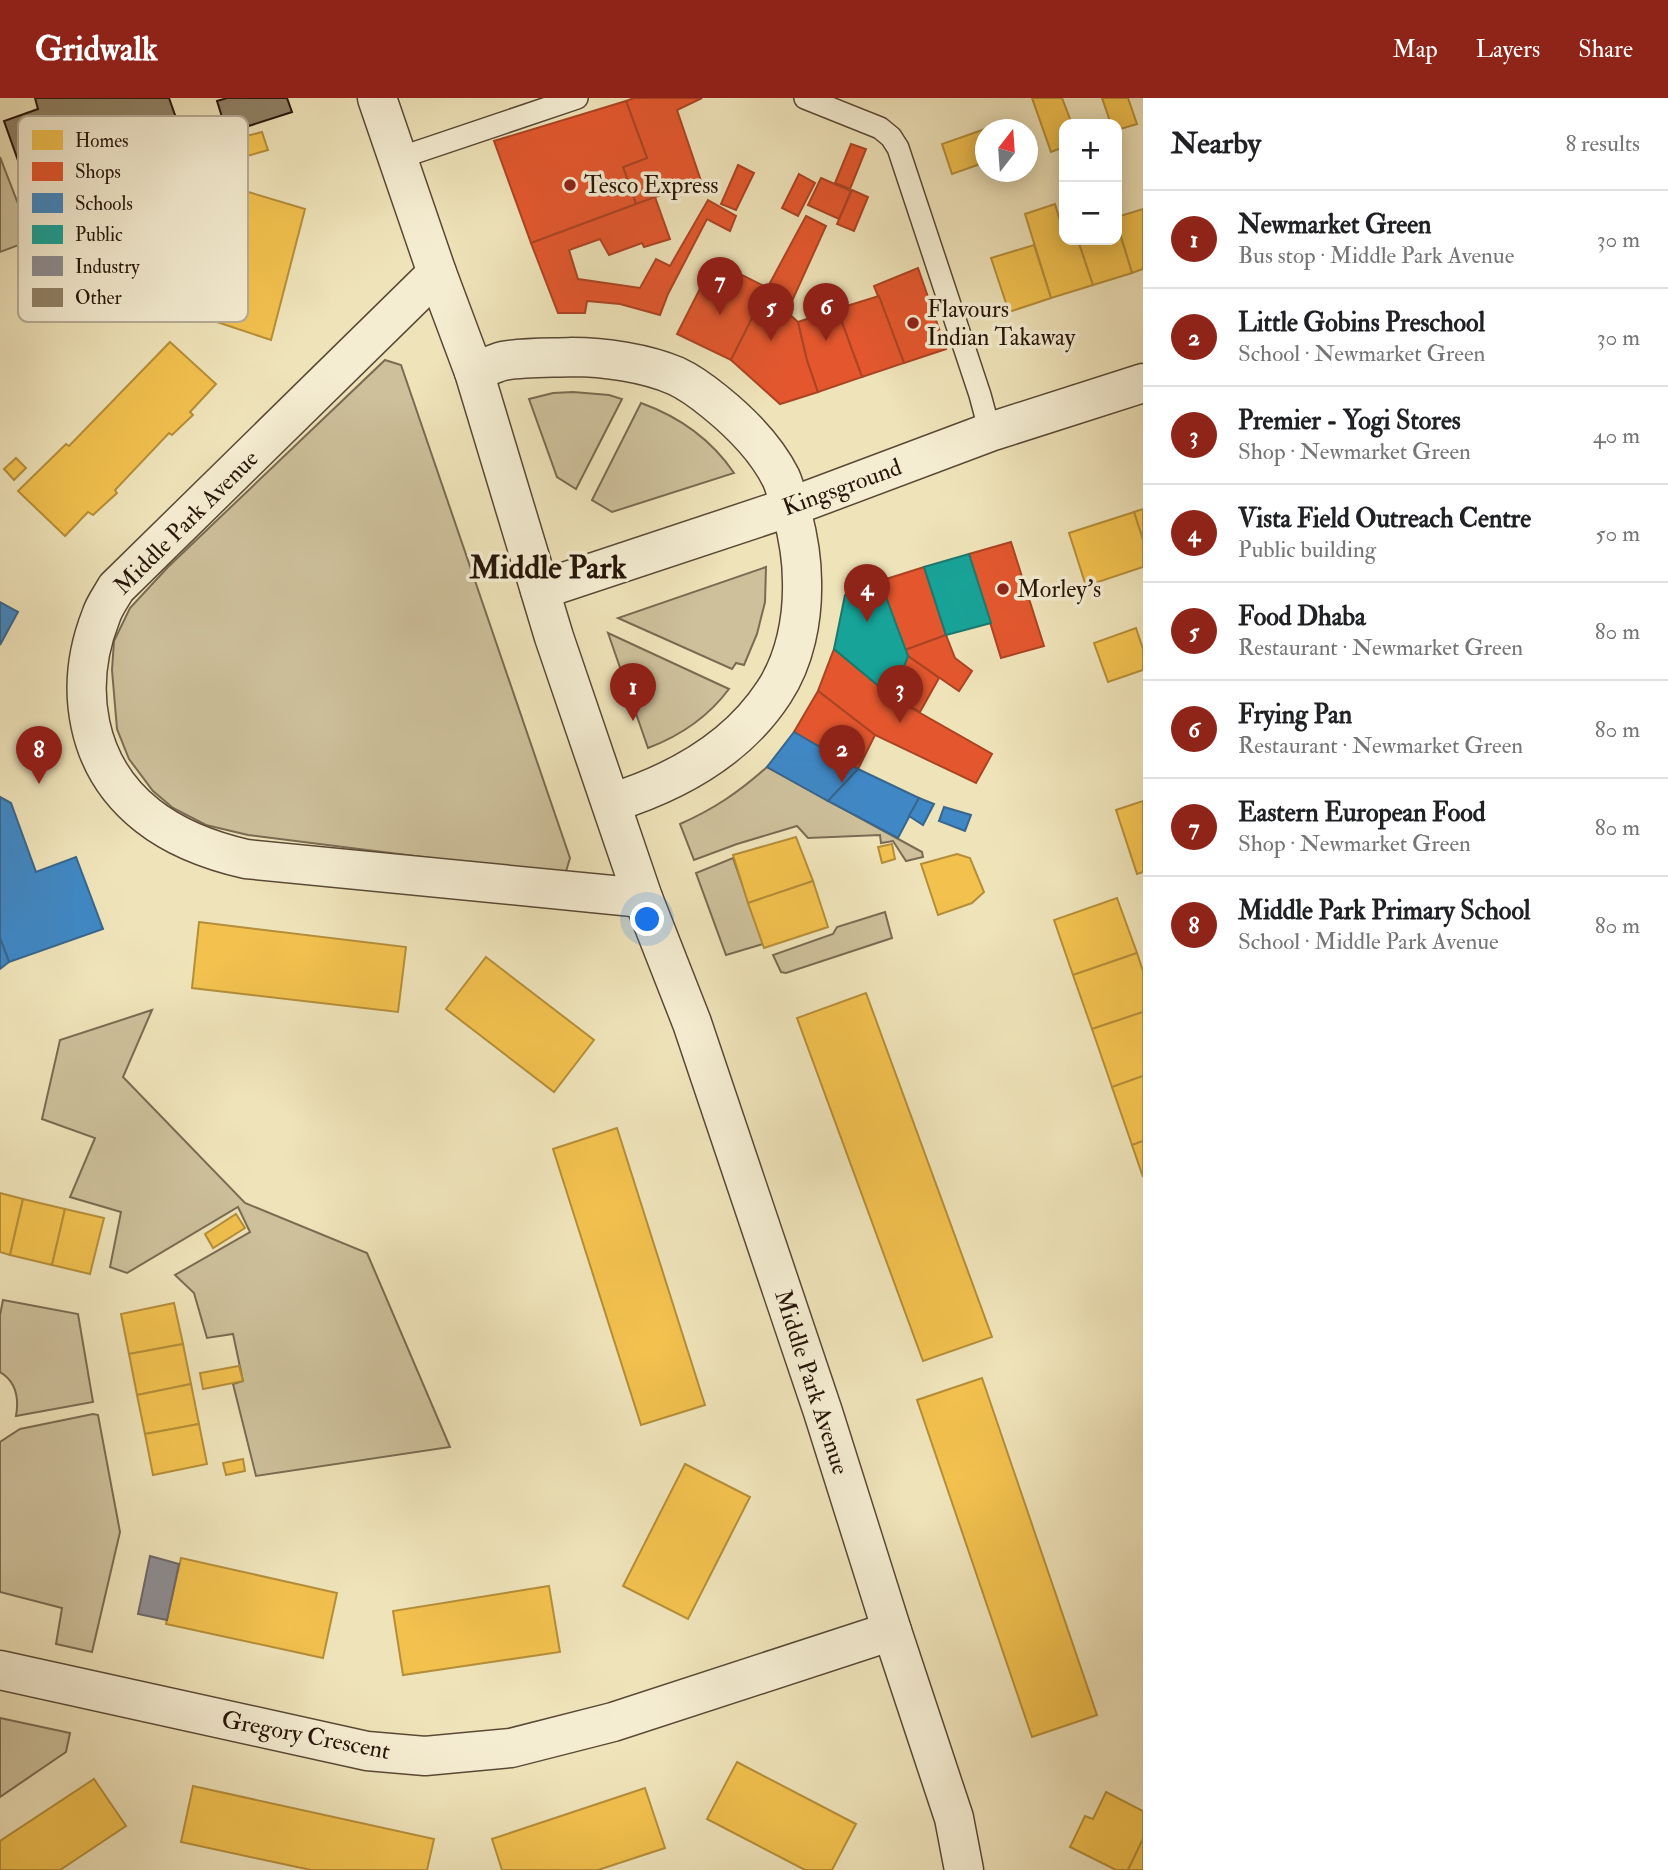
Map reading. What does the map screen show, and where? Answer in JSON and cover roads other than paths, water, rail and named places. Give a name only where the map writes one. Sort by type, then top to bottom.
[{"type":"street","name":"Middle Park Avenue","points":[[377,98],[474,372],[554,636],[643,898],[692,1023],[824,1412],[954,1818],[964,1870]]},
{"type":"street","name":"Middle Park Avenue","points":[[437,273],[116,588],[101,614],[88,664],[87,711],[92,735],[108,771],[132,802],[148,817],[191,842],[218,853],[246,859],[643,898]]},
{"type":"street","points":[[474,372],[503,361],[594,357],[636,364],[677,376],[709,397],[742,426],[769,457],[781,479],[790,507],[801,554],[802,600],[797,636],[789,663],[775,690],[744,730],[720,749],[676,778],[644,793],[611,803]]},
{"type":"street","name":"Kingsground","points":[[540,590],[790,507],[990,432],[1143,383]]},
{"type":"street","name":"Gregory Crescent","points":[[0,1670],[367,1751],[425,1756],[511,1748],[564,1736],[892,1631]]},
{"type":"lane","points":[[399,158],[577,98]]},
{"type":"lane","points":[[805,98],[880,128],[891,137],[898,148],[990,432]]},
{"type":"place","name":"Tesco Express","points":[[570,185]]},
{"type":"place","name":"Eastern European Food","points":[[720,315]]},
{"type":"place","name":"Flavours Indian Takaway","points":[[913,323]]},
{"type":"place","name":"Food Dhaba","points":[[771,341]]},
{"type":"place","name":"Frying Pan","points":[[826,341]]},
{"type":"place","name":"Morley's","points":[[1003,589]]},
{"type":"place","name":"Vista Field Outreach Centre","points":[[867,622]]},
{"type":"place","name":"Newmarket Green","points":[[633,721]]},
{"type":"place","name":"Premier - Yogi Stores","points":[[900,723]]},
{"type":"place","name":"Little Gobins Preschool","points":[[842,783]]},
{"type":"place","name":"Middle Park Primary School","points":[[39,784]]},
{"type":"district","name":"Middle Park","points":[[548,567]]}]
